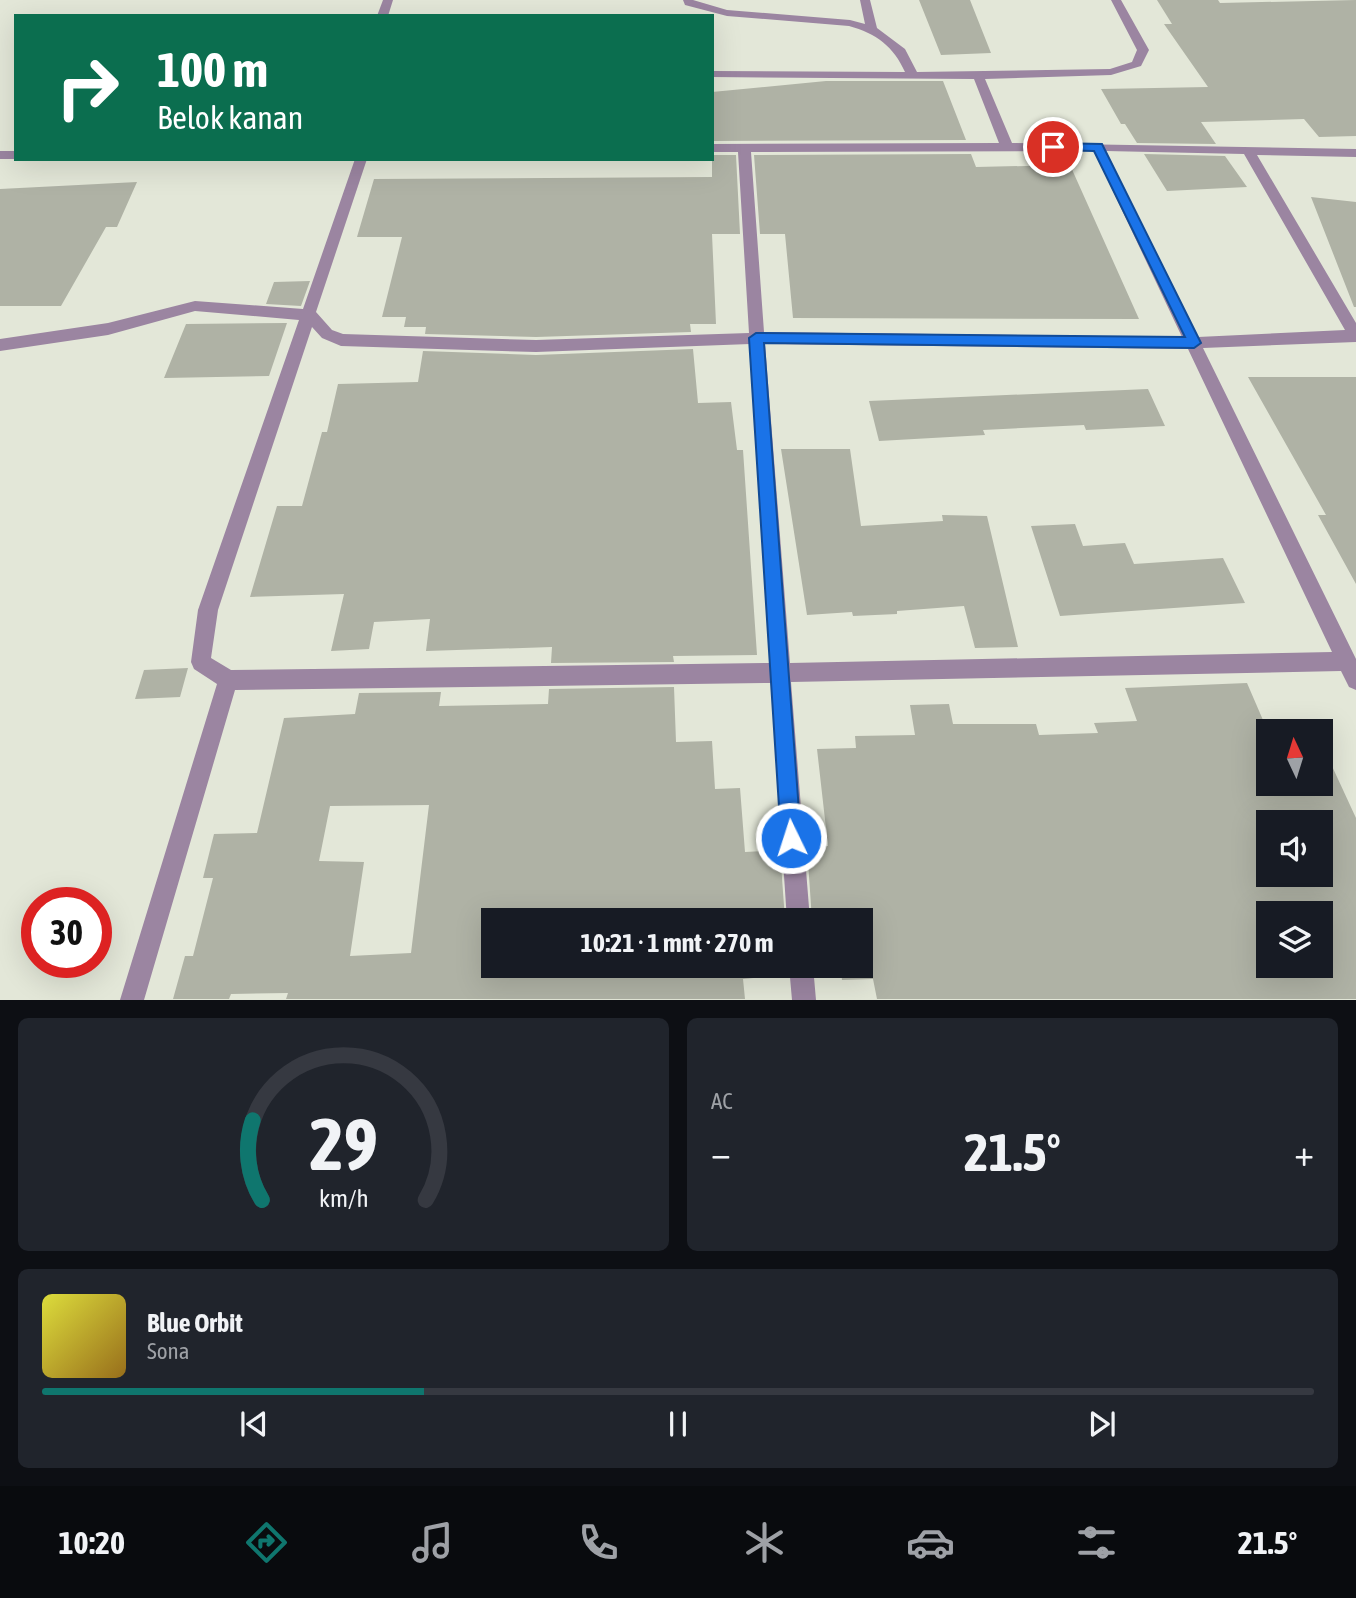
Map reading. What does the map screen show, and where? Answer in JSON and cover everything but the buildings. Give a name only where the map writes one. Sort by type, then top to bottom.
[{"type":"street","points":[[864,0],[872,29]]},
{"type":"street","points":[[714,74],[978,76],[1111,72],[1137,64],[1143,50],[1116,0]]},
{"type":"street","points":[[689,6],[727,13],[850,23],[872,29],[901,51],[912,74]]},
{"type":"street","points":[[978,76],[1007,147]]},
{"type":"street","points":[[1098,147],[1356,680]]},
{"type":"street","points":[[714,148],[1098,147],[1356,153]]},
{"type":"street","points":[[744,148],[796,908]]},
{"type":"street","points":[[0,345],[108,329],[195,306],[310,315],[327,334],[341,340],[536,346],[756,338],[1194,343],[1356,335],[1249,152]]},
{"type":"street","points":[[360,161],[208,610],[201,662],[228,680],[778,674],[1347,661]]},
{"type":"street","points":[[132,999],[228,680]]},
{"type":"street","points":[[802,978],[804,999]]},
{"type":"route","points":[[791,838],[756,338],[1194,343],[1098,147],[1053,147]]}]
